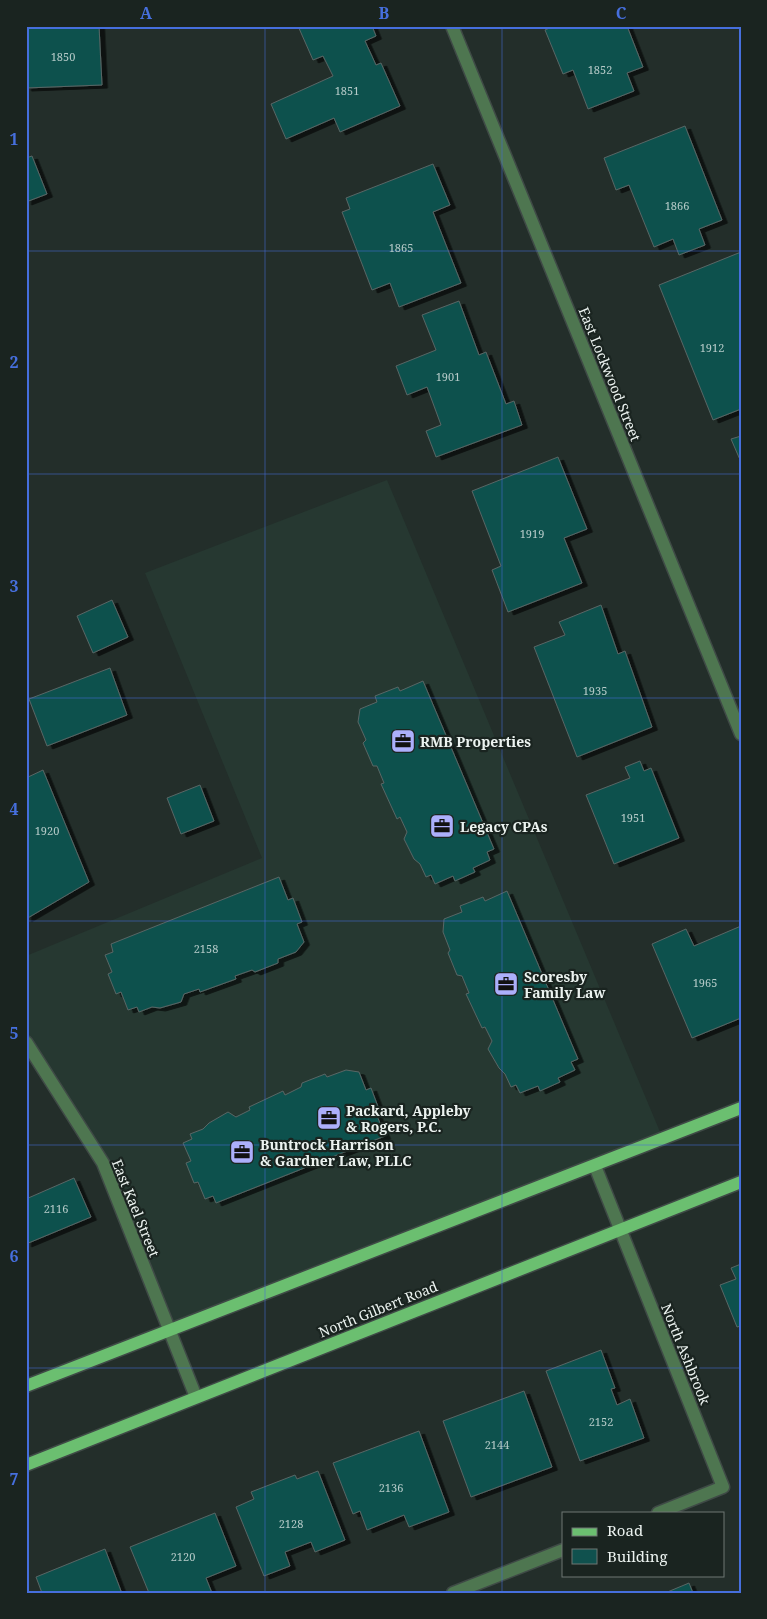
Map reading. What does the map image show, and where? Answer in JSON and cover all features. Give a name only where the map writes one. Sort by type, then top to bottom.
[{"type":"main road","points":[[26,1386],[741,1108]]},
{"type":"main road","name":"North Gilbert Road","points":[[26,1465],[741,1182]]},
{"type":"street","name":"East Lockwood Street","points":[[452,26],[741,734]]},
{"type":"street","name":"East Kael Street","points":[[26,1042],[103,1163],[196,1397]]},
{"type":"street","name":"North Ashbrook","points":[[595,1166],[724,1487],[661,1512]]},
{"type":"street","points":[[453,1593],[562,1550]]},
{"type":"shaded area","points":[[387,480],[663,1139],[169,1329],[103,1163],[26,1042],[26,956],[262,858],[145,573]]},
{"type":"building","points":[[26,26],[99,26],[102,85],[26,88]]},
{"type":"building","points":[[298,26],[372,26],[376,36],[365,41],[376,65],[381,63],[400,106],[340,132],[334,118],[286,139],[271,104],[333,76],[323,56],[313,60]]},
{"type":"building","points":[[554,26],[627,26],[643,67],[627,73],[634,91],[588,109],[573,70],[563,74],[545,30]]},
{"type":"building","points":[[685,126],[722,220],[699,229],[705,245],[679,255],[673,239],[654,247],[629,185],[616,190],[604,158]]},
{"type":"building","points":[[32,156],[47,194],[26,202],[26,158]]},
{"type":"building","points":[[433,164],[450,205],[433,212],[461,283],[399,307],[390,283],[372,290],[342,212],[350,209],[346,198]]},
{"type":"building","points":[[741,252],[741,409],[713,420],[659,285]]},
{"type":"building","points":[[459,301],[479,355],[486,352],[506,404],[514,401],[522,425],[436,457],[426,431],[441,425],[427,387],[407,395],[396,366],[436,350],[422,315]]},
{"type":"building","points":[[741,436],[741,462],[731,439]]},
{"type":"building","points":[[558,457],[587,529],[564,538],[582,583],[508,612],[492,570],[501,566],[472,491]]},
{"type":"building","points":[[112,600],[128,637],[93,653],[77,616]]},
{"type":"building","points":[[601,605],[618,654],[625,651],[652,727],[577,757],[534,647],[565,635],[559,622]]},
{"type":"building","points":[[110,668],[127,715],[47,746],[29,699]]},
{"type":"building","points":[[423,681],[494,849],[487,852],[490,860],[473,868],[475,872],[455,881],[453,876],[435,884],[431,875],[426,877],[404,839],[407,832],[400,817],[397,819],[381,784],[384,783],[377,766],[373,766],[363,743],[366,740],[358,722],[360,709],[377,702],[375,696],[398,687],[400,691]]},
{"type":"building","points":[[640,761],[644,771],[651,768],[679,838],[614,864],[586,795],[630,778],[625,767]]},
{"type":"building","points":[[43,770],[89,882],[26,919],[26,778]]},
{"type":"building","points":[[200,785],[214,821],[181,834],[167,798]]},
{"type":"building","points":[[279,877],[288,900],[293,898],[302,922],[297,924],[304,942],[296,952],[278,959],[278,963],[255,972],[252,970],[235,976],[236,979],[200,992],[199,989],[184,994],[181,1002],[160,1008],[152,1007],[139,1012],[137,1007],[128,1010],[121,992],[116,994],[108,974],[112,972],[105,955],[113,952],[111,944]]},
{"type":"building","name":"Scoresby Family Law","points":[[507,891],[578,1059],[571,1062],[575,1070],[558,1078],[560,1082],[540,1091],[538,1086],[520,1093],[516,1085],[511,1087],[505,1074],[499,1068],[488,1049],[492,1041],[485,1027],[482,1028],[466,994],[469,993],[462,976],[457,975],[448,953],[450,950],[443,932],[444,919],[462,912],[460,906],[483,897],[485,901]]},
{"type":"building","points":[[741,926],[741,1018],[692,1038],[652,944],[686,929],[694,946]]},
{"type":"building","points":[[346,1070],[359,1072],[366,1090],[371,1088],[380,1112],[376,1113],[385,1136],[216,1203],[213,1196],[205,1199],[198,1182],[194,1183],[186,1163],[191,1161],[183,1143],[192,1139],[190,1134],[203,1129],[209,1123],[228,1112],[236,1117],[250,1110],[249,1107],[283,1091],[285,1095],[301,1087],[302,1083],[325,1074],[327,1077]]},
{"type":"building","points":[[74,1178],[91,1217],[26,1244],[26,1199]]},
{"type":"building","points":[[741,1264],[741,1326],[737,1327],[720,1285],[736,1279],[731,1268]]},
{"type":"building","points":[[601,1350],[615,1388],[611,1389],[617,1405],[630,1399],[644,1438],[580,1461],[546,1371]]},
{"type":"building","points":[[524,1391],[552,1467],[471,1497],[443,1421]]},
{"type":"building","points":[[419,1431],[449,1512],[409,1527],[404,1515],[367,1530],[360,1511],[353,1514],[333,1463]]},
{"type":"building","points":[[318,1471],[345,1540],[315,1552],[311,1542],[285,1552],[290,1566],[264,1576],[236,1507],[254,1499],[251,1492],[295,1475],[297,1479]]},
{"type":"building","points":[[215,1513],[236,1566],[206,1578],[212,1593],[149,1593],[130,1547]]},
{"type":"building","points":[[105,1549],[121,1591],[116,1593],[42,1593],[36,1577]]},
{"type":"building","points":[[689,1583],[693,1593],[665,1593]]},
{"type":"place","name":"RMB Properties","points":[[403,741]]},
{"type":"place","name":"Legacy CPAs","points":[[442,826]]},
{"type":"place","name":"Scoresby Family Law","points":[[506,984]]},
{"type":"place","name":"Packard, Appleby & Rogers, P.C.","points":[[329,1118]]},
{"type":"place","name":"Buntrock Harrison & Gardner Law, PLLC","points":[[242,1152]]}]
